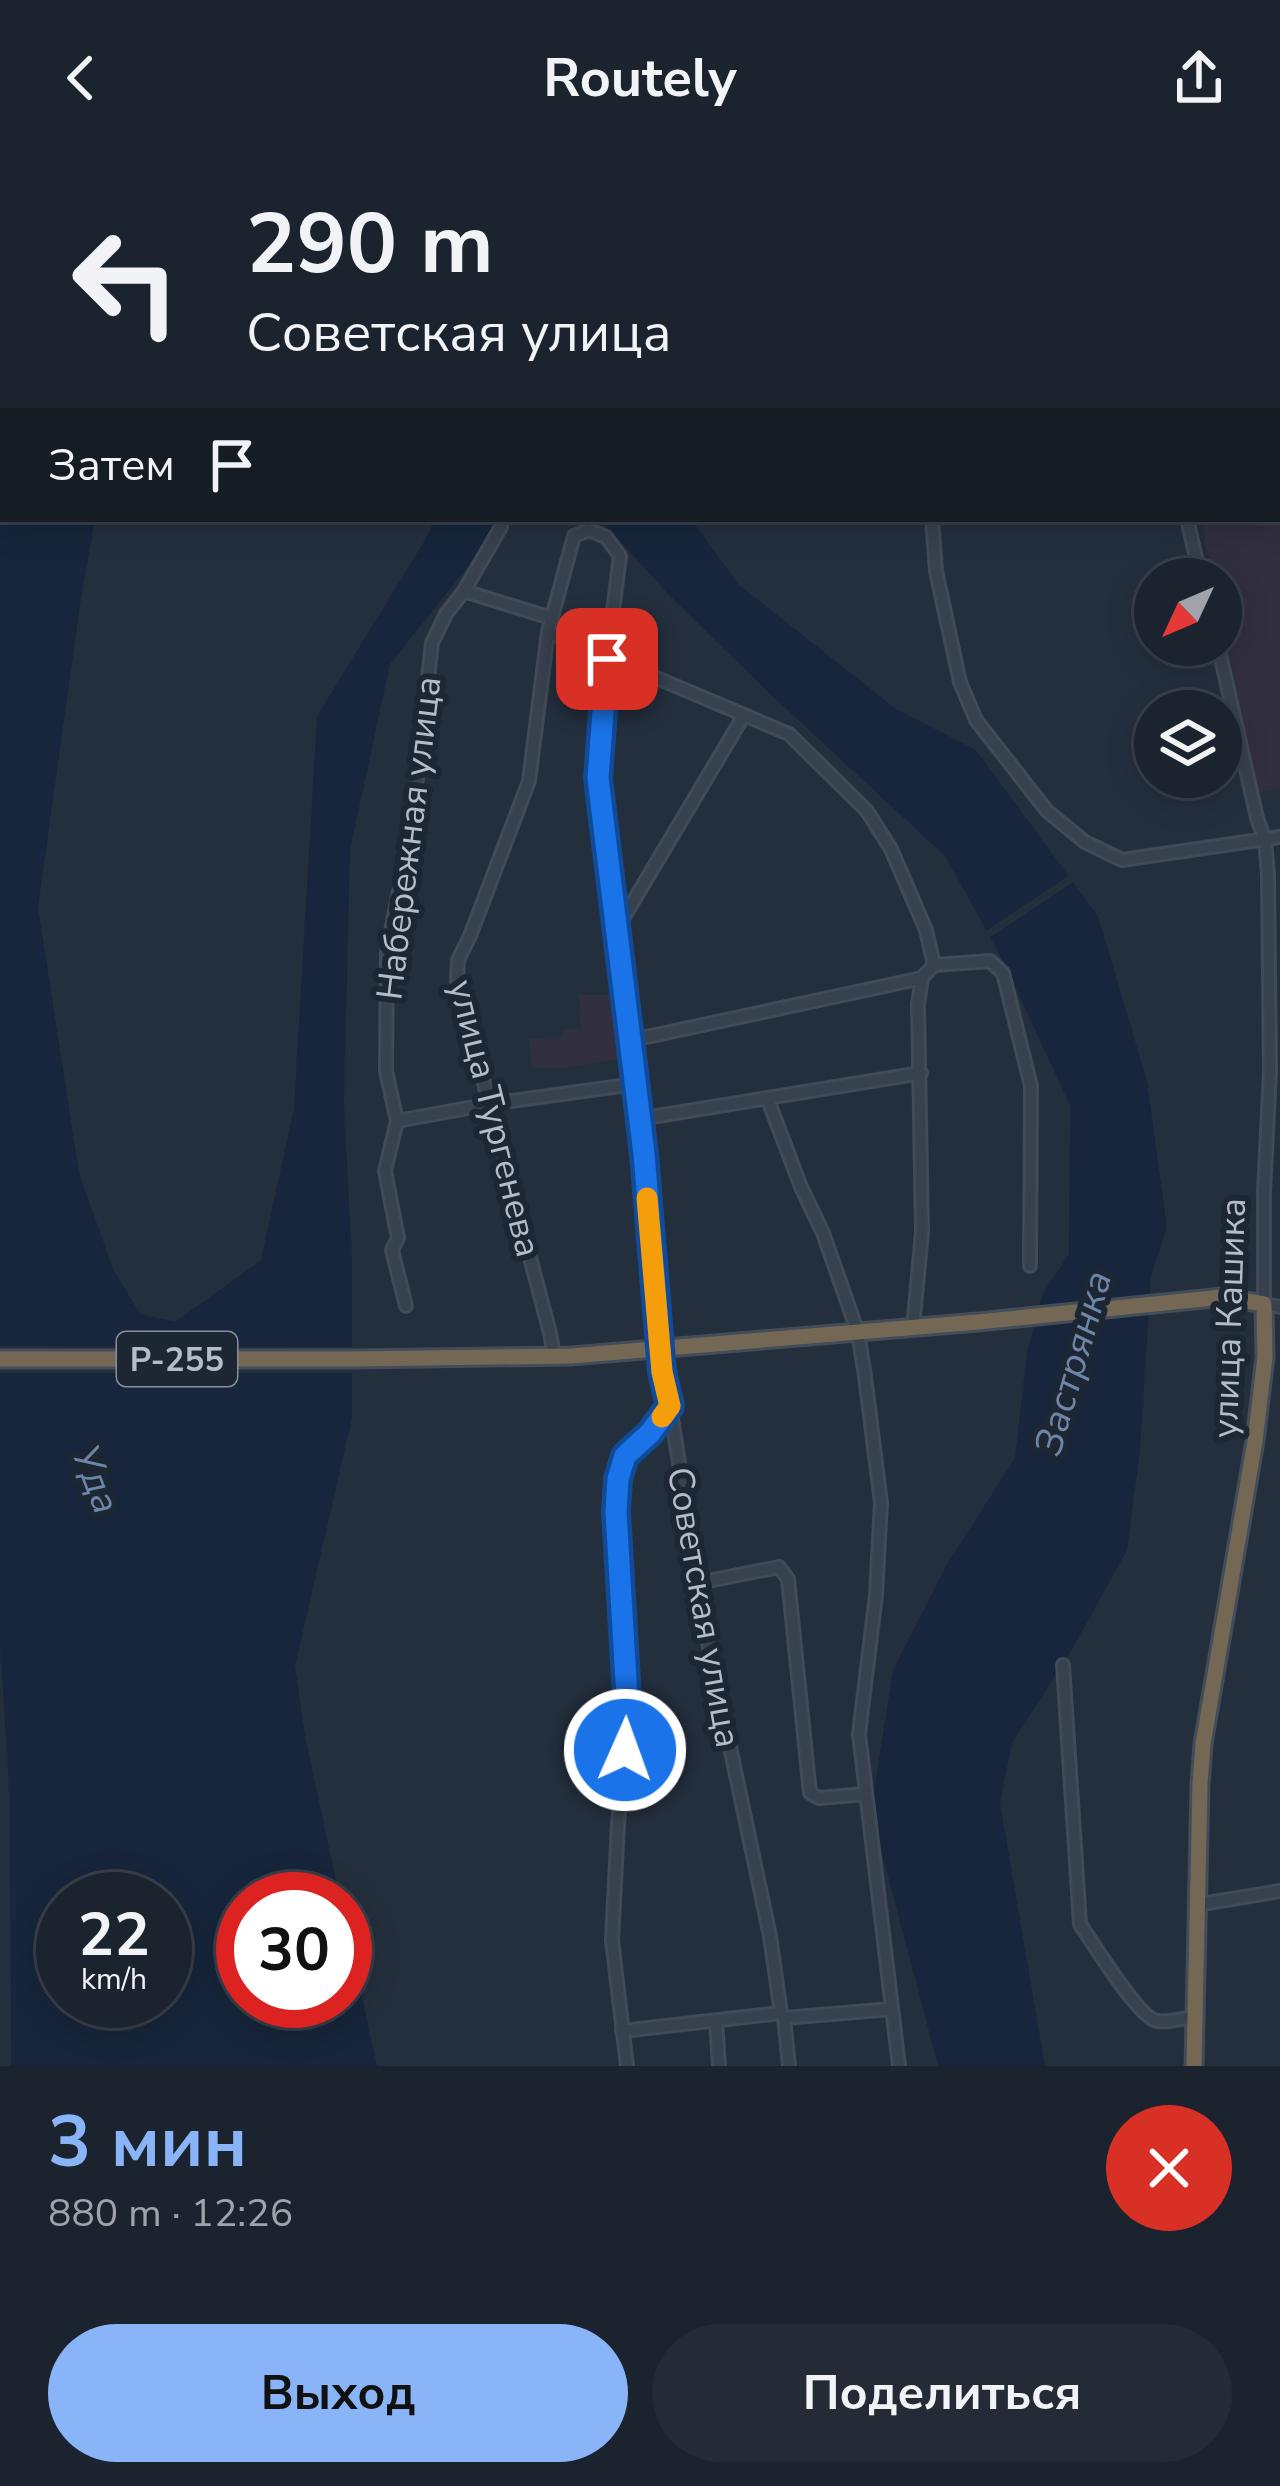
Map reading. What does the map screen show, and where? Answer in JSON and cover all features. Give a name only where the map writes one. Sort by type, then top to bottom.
[{"type":"highway","name":"Р-255","points":[[0,1359],[554,1356],[857,1333],[1223,1297],[1272,1305]]},
{"type":"highway","name":"улица Кашика","points":[[1194,2066],[1203,1744],[1256,1441],[1272,1305]]},
{"type":"street","points":[[932,522],[936,572],[960,682],[976,720],[1048,811],[1085,842],[1122,860],[1280,837]]},
{"type":"street","points":[[1188,522],[1196,558]]},
{"type":"street","name":"Набережная улица","points":[[406,1306],[392,1250],[398,1238],[385,1171],[397,1121],[386,1071],[387,951],[411,832],[431,644],[501,527]]},
{"type":"street","name":"Советская улица","points":[[574,536],[589,530],[606,536],[620,556],[598,778],[639,1119],[660,1350],[706,1633],[770,1936],[789,2066]]},
{"type":"street","name":"улица Тургенева","points":[[554,1356],[457,981],[458,960],[529,782],[550,625],[574,536]]},
{"type":"street","points":[[464,591],[550,625],[607,659],[789,734],[867,811],[891,849],[929,937],[934,965]]},
{"type":"street","name":"улица Кашика","points":[[1223,666],[1265,840],[1268,875],[1275,1072],[1264,1191],[1272,1305]]},
{"type":"street","points":[[618,928],[743,717]]},
{"type":"street","points":[[913,1328],[922,1232],[918,1004],[922,978],[934,965],[990,961],[1003,973],[1031,1086],[1030,1266]]},
{"type":"street","points":[[628,1041],[922,978]]},
{"type":"street","points":[[639,1119],[921,1073]]},
{"type":"street","points":[[397,1121],[634,1084]]},
{"type":"street","points":[[768,1100],[823,1233],[857,1333],[881,1503],[876,1595],[859,1734],[899,2066]]},
{"type":"street","points":[[627,2066],[612,1940],[628,1714],[618,1479],[625,1456],[670,1406]]},
{"type":"street","points":[[698,1582],[779,1567],[788,1579],[810,1793],[819,1798],[866,1794]]},
{"type":"street","points":[[1063,1665],[1080,1924],[1146,2015],[1156,2021],[1196,2017]]},
{"type":"street","points":[[1196,1905],[1280,1891]]},
{"type":"street","points":[[622,2031],[892,2009]]},
{"type":"street","points":[[716,2021],[718,2066]]},
{"type":"shaded area","points":[[1202,522],[1280,522],[1280,788],[1258,792],[1242,715],[1242,690],[1237,690],[1232,666],[1242,666],[1242,558],[1209,558]]},
{"type":"shaded area","points":[[579,995],[612,995],[618,1059],[532,1068],[529,1039],[562,1038],[563,1030],[581,1028]]},
{"type":"water","name":"Уда","points":[[0,522],[94,522],[38,907],[79,1173],[113,1269],[140,1314],[175,1322],[261,1260],[294,1108],[317,716],[434,522],[504,522],[390,664],[350,850],[344,1104],[352,1264],[352,1418],[295,1666],[334,1872],[216,1872],[216,2028],[369,2028],[377,2066],[11,2066],[10,1801],[0,1644]]},
{"type":"water","name":"Застрянка","points":[[603,522],[693,522],[738,584],[896,709],[976,750],[1098,916],[1147,1081],[1167,1228],[1151,1276],[1140,1450],[1127,1550],[1073,1648],[1012,1743],[1000,1803],[1045,2066],[938,2066],[871,1811],[893,1670],[946,1566],[1015,1458],[1027,1352],[1043,1293],[1069,1254],[1070,1105],[1003,961],[946,857],[670,596]]},
{"type":"pier","points":[[1071,874],[1075,881],[985,941],[981,934]]},
{"type":"pier","points":[[0,1346],[355,1347],[355,1373],[0,1373]]},
{"type":"slow traffic","points":[[647,1198],[662,1372],[670,1406],[662,1417]]},
{"type":"route","points":[[607,659],[598,778],[644,1154],[662,1372],[670,1406],[625,1456],[618,1479],[628,1714],[625,1750]]}]
